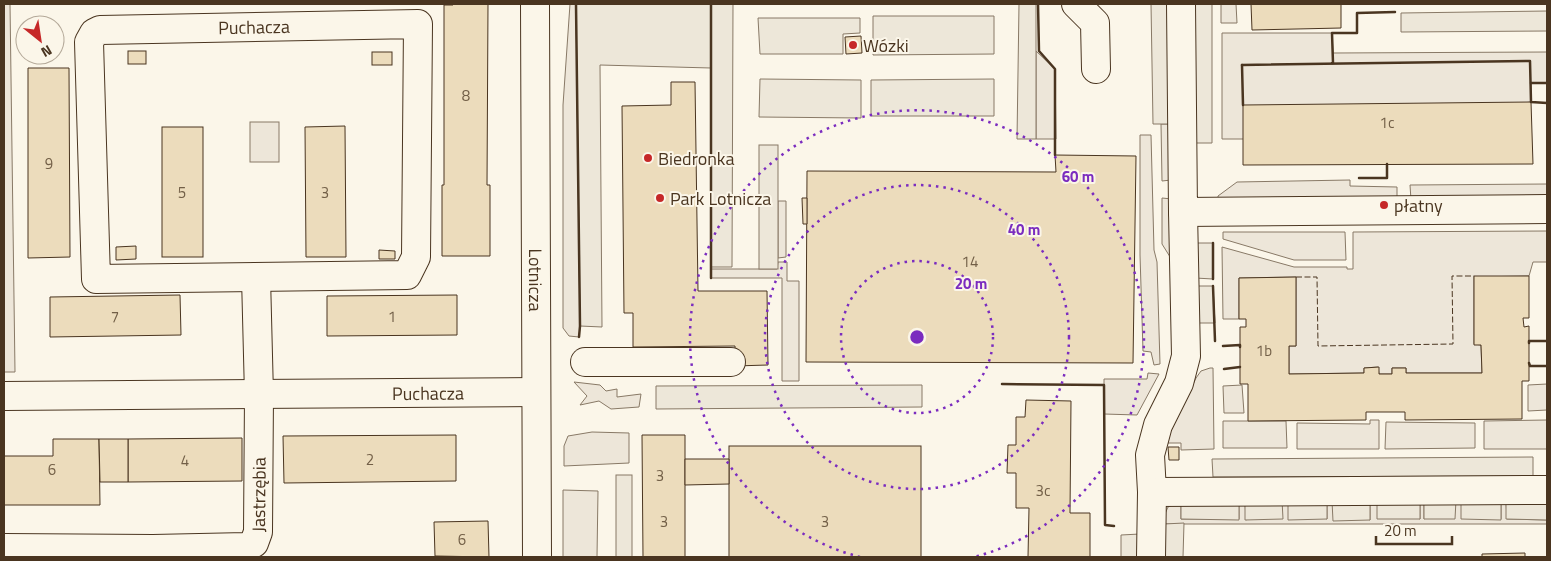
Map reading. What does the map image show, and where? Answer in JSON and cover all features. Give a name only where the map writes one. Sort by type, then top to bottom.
[{"type":"street","name":"Lotnicza","points":[[536,4],[537,557]]},
{"type":"street","points":[[1076,4],[1095,23],[1096,69]]},
{"type":"street","points":[[1152,557],[1150,455],[1158,425],[1179,384],[1186,356],[1181,4]]},
{"type":"street","name":"Puchacza","points":[[418,24],[416,257],[407,276],[256,278],[96,279],[89,42],[94,33],[100,30],[418,24]]},
{"type":"street","points":[[1183,212],[1547,209]]},
{"type":"street","points":[[256,278],[259,395]]},
{"type":"street","points":[[585,362],[731,362]]},
{"type":"street","name":"Puchacza","points":[[4,396],[536,392]]},
{"type":"street","name":"Jastrzębia","points":[[153,553],[246,547],[254,542],[258,532],[259,395]]},
{"type":"street","points":[[1152,492],[1547,490]]},
{"type":"street","points":[[4,548],[153,553]]},
{"type":"shaded area","points":[[4,4],[10,4],[15,372],[4,372]]},
{"type":"shaded area","points":[[570,4],[576,4],[579,337],[569,336],[563,328],[563,105]]},
{"type":"shaded area","points":[[576,4],[733,4],[732,267],[711,267],[711,68],[600,65],[602,327],[580,326]]},
{"type":"shaded area","points":[[1019,4],[1036,4],[1036,139],[1017,139]]},
{"type":"shaded area","points":[[1151,4],[1170,4],[1170,124],[1153,124]]},
{"type":"shaded area","points":[[1192,4],[1212,4],[1212,143],[1193,143]]},
{"type":"shaded area","points":[[1221,4],[1236,4],[1237,23],[1221,23]]},
{"type":"shaded area","points":[[1547,11],[1547,31],[1401,32],[1401,13]]},
{"type":"shaded area","points":[[873,16],[994,16],[994,54],[873,55]]},
{"type":"shaded area","points":[[758,18],[860,18],[860,33],[843,34],[843,54],[760,54]]},
{"type":"shaded area","points":[[1222,33],[1332,33],[1333,53],[1547,52],[1547,83],[1531,83],[1531,102],[1243,139],[1222,139]]},
{"type":"shaded area","points":[[1036,51],[1055,69],[1056,139],[1036,139]]},
{"type":"shaded area","points":[[760,79],[861,80],[861,118],[759,117]]},
{"type":"shaded area","points":[[994,79],[994,116],[871,116],[871,80]]},
{"type":"shaded area","points":[[250,122],[279,122],[279,162],[250,162]]},
{"type":"shaded area","points":[[1161,124],[1170,124],[1171,180],[1162,181]]},
{"type":"shaded area","points":[[1140,135],[1151,135],[1154,250],[1157,262],[1160,364],[1154,365],[1151,352],[1143,351],[1140,255]]},
{"type":"shaded area","points":[[759,145],[778,145],[778,269],[759,269]]},
{"type":"shaded area","points":[[1350,180],[1350,186],[1397,187],[1397,200],[1218,201],[1218,196],[1237,182]]},
{"type":"shaded area","points":[[1547,184],[1547,199],[1411,200],[1410,185]]},
{"type":"shaded area","points":[[1162,198],[1172,199],[1172,260],[1162,244]]},
{"type":"shaded area","points":[[778,201],[786,201],[786,257],[778,258]]},
{"type":"shaded area","points":[[1547,231],[1547,262],[1533,262],[1529,276],[1474,277],[1474,344],[1481,345],[1482,373],[1406,373],[1406,368],[1392,368],[1392,374],[1379,374],[1378,367],[1364,368],[1364,373],[1289,374],[1289,346],[1296,346],[1296,277],[1239,278],[1239,319],[1223,319],[1222,247],[1294,267],[1347,267],[1347,269],[1353,269],[1353,232]]},
{"type":"shaded area","points":[[1223,232],[1345,232],[1346,260],[1294,260],[1223,239]]},
{"type":"shaded area","points":[[1195,243],[1213,243],[1213,279],[1195,278]]},
{"type":"shaded area","points":[[778,262],[787,262],[787,281],[799,281],[799,381],[782,381],[782,278],[711,278],[711,269],[777,269]]},
{"type":"shaded area","points":[[1195,286],[1213,286],[1215,323],[1196,323]]},
{"type":"shaded area","points":[[1213,368],[1214,449],[1181,450],[1181,443],[1165,443],[1196,378],[1201,371]]},
{"type":"shaded area","points":[[1148,373],[1159,374],[1137,415],[1104,414],[1104,379],[1147,379]]},
{"type":"shaded area","points":[[574,382],[600,385],[606,391],[617,389],[617,397],[641,394],[639,407],[611,409],[599,401],[580,405],[587,396]]},
{"type":"shaded area","points":[[1547,384],[1547,410],[1528,411],[1528,385]]},
{"type":"shaded area","points":[[922,385],[922,407],[656,409],[656,386]]},
{"type":"shaded area","points":[[1242,385],[1244,413],[1224,413],[1223,386]]},
{"type":"shaded area","points":[[1370,420],[1379,420],[1379,449],[1297,449],[1297,423],[1370,424]]},
{"type":"shaded area","points":[[1547,420],[1547,449],[1484,449],[1484,421]]},
{"type":"shaded area","points":[[1223,421],[1286,421],[1287,448],[1223,448]]},
{"type":"shaded area","points":[[1386,422],[1475,423],[1475,448],[1385,449]]},
{"type":"shaded area","points":[[592,432],[629,433],[629,463],[564,466],[564,446],[568,436]]},
{"type":"shaded area","points":[[1533,457],[1533,476],[1213,477],[1212,459]]},
{"type":"shaded area","points":[[616,475],[632,475],[632,557],[616,557]]},
{"type":"shaded area","points":[[563,490],[598,491],[597,557],[563,557]]},
{"type":"shaded area","points":[[1420,499],[1424,499],[1424,519],[1456,500],[1501,519],[1501,500],[1506,500],[1507,519],[1547,520],[1547,524],[1164,524],[1164,516],[1168,507],[1181,501],[1181,519],[1239,519],[1239,501],[1245,501],[1246,520],[1282,500],[1327,519],[1327,501],[1370,520],[1370,501],[1420,519]]},
{"type":"shaded area","points":[[1420,499],[1420,519],[1377,519],[1377,500]]},
{"type":"shaded area","points":[[1424,499],[1456,500],[1455,519],[1424,519]]},
{"type":"shaded area","points":[[1547,499],[1547,520],[1506,519],[1506,500]]},
{"type":"shaded area","points":[[1282,500],[1283,519],[1245,520],[1245,501]]},
{"type":"shaded area","points":[[1461,500],[1501,500],[1501,520],[1461,519]]},
{"type":"shaded area","points":[[1181,501],[1239,501],[1239,520],[1181,519]]},
{"type":"shaded area","points":[[1288,501],[1327,501],[1327,519],[1288,520]]},
{"type":"shaded area","points":[[1332,501],[1370,501],[1370,520],[1333,521]]},
{"type":"shaded area","points":[[1184,523],[1183,557],[1164,557],[1164,524]]},
{"type":"shaded area","points":[[1140,534],[1140,557],[1121,557],[1121,535]]},
{"type":"building","points":[[488,4],[487,185],[490,185],[490,256],[442,256],[444,5]]},
{"type":"building","points":[[1251,4],[1341,4],[1341,28],[1252,30]]},
{"type":"building","name":"Wózki","points":[[861,36],[862,53],[846,54],[845,37]]},
{"type":"building","points":[[128,51],[146,51],[146,64],[128,64]]},
{"type":"building","points":[[372,52],[392,52],[392,65],[372,65]]},
{"type":"building","points":[[28,68],[69,68],[70,257],[28,258]]},
{"type":"building","name":"Park Lotnicza","points":[[671,82],[695,82],[698,291],[767,291],[768,365],[735,366],[735,346],[633,347],[633,313],[624,313],[622,106],[671,105]]},
{"type":"building","points":[[1531,102],[1533,164],[1243,165],[1243,105]]},
{"type":"building","points":[[345,126],[346,257],[306,257],[305,127]]},
{"type":"building","points":[[162,127],[203,127],[203,257],[162,257]]},
{"type":"building","points":[[1055,155],[1136,156],[1133,363],[806,362],[807,171],[1056,172]]},
{"type":"building","points":[[802,198],[807,198],[807,224],[803,224]]},
{"type":"building","points":[[136,246],[136,259],[116,260],[116,247]]},
{"type":"building","points":[[379,250],[395,251],[395,259],[379,259]]},
{"type":"building","points":[[1474,276],[1529,276],[1529,318],[1523,318],[1524,327],[1529,326],[1529,381],[1522,381],[1522,419],[1405,420],[1405,412],[1366,412],[1366,420],[1248,421],[1248,384],[1240,384],[1240,327],[1246,327],[1246,319],[1239,319],[1239,278],[1296,277],[1296,346],[1289,346],[1289,374],[1364,373],[1364,368],[1379,367],[1379,374],[1392,374],[1392,368],[1406,368],[1406,373],[1482,373],[1481,345],[1474,345]]},
{"type":"building","points":[[180,295],[181,335],[50,337],[50,297]]},
{"type":"building","points":[[457,295],[457,335],[327,336],[327,296]]},
{"type":"building","points":[[1026,400],[1071,401],[1070,513],[1090,513],[1090,557],[1028,557],[1029,508],[1016,508],[1016,473],[1007,473],[1008,445],[1016,445],[1016,417],[1025,417]]},
{"type":"building","points":[[456,435],[456,481],[284,483],[283,436]]},
{"type":"building","points":[[642,435],[685,435],[685,557],[643,557]]},
{"type":"building","points":[[242,438],[242,481],[128,482],[128,439]]},
{"type":"building","points":[[53,439],[99,439],[100,505],[4,505],[4,456],[53,456]]},
{"type":"building","points":[[99,439],[128,439],[128,482],[100,482]]},
{"type":"building","points":[[729,446],[921,446],[921,557],[729,557]]},
{"type":"building","points":[[1168,447],[1179,447],[1179,460],[1169,460]]},
{"type":"building","points":[[685,459],[729,459],[729,484],[685,485]]},
{"type":"building","points":[[488,521],[489,557],[435,556],[434,522]]},
{"type":"building","points":[[1525,553],[1525,557],[1482,557],[1482,554]]},
{"type":"fence","points":[[1296,277],[1317,277],[1318,346],[1453,344],[1452,276],[1474,276]]},
{"type":"wall","points":[[576,4],[579,337]]},
{"type":"wall","points":[[711,4],[711,278]]},
{"type":"wall","points":[[1038,4],[1039,51],[1055,69],[1055,155]]},
{"type":"wall","points":[[1332,63],[1332,33],[1357,33],[1357,13],[1395,12]]},
{"type":"wall","points":[[1242,65],[1530,61],[1531,102],[1547,103]]},
{"type":"wall","points":[[1242,65],[1243,105]]},
{"type":"wall","points":[[1531,83],[1547,83]]},
{"type":"wall","points":[[1359,178],[1387,178],[1387,164]]},
{"type":"wall","points":[[1213,243],[1213,279]]},
{"type":"wall","points":[[1213,286],[1215,341]]},
{"type":"wall","points":[[1529,343],[1529,341],[1546,341]]},
{"type":"wall","points":[[1223,346],[1240,345],[1240,347]]},
{"type":"wall","points":[[1529,363],[1530,366],[1547,366]]},
{"type":"wall","points":[[1224,369],[1240,367]]},
{"type":"wall","points":[[1002,384],[1104,385],[1105,525],[1114,526]]},
{"type":"place","name":"Wózki","points":[[853,45]]},
{"type":"place","name":"Biedronka","points":[[648,158]]},
{"type":"place","name":"Park Lotnicza","points":[[660,198]]},
{"type":"place","name":"płatny","points":[[1384,205]]}]
